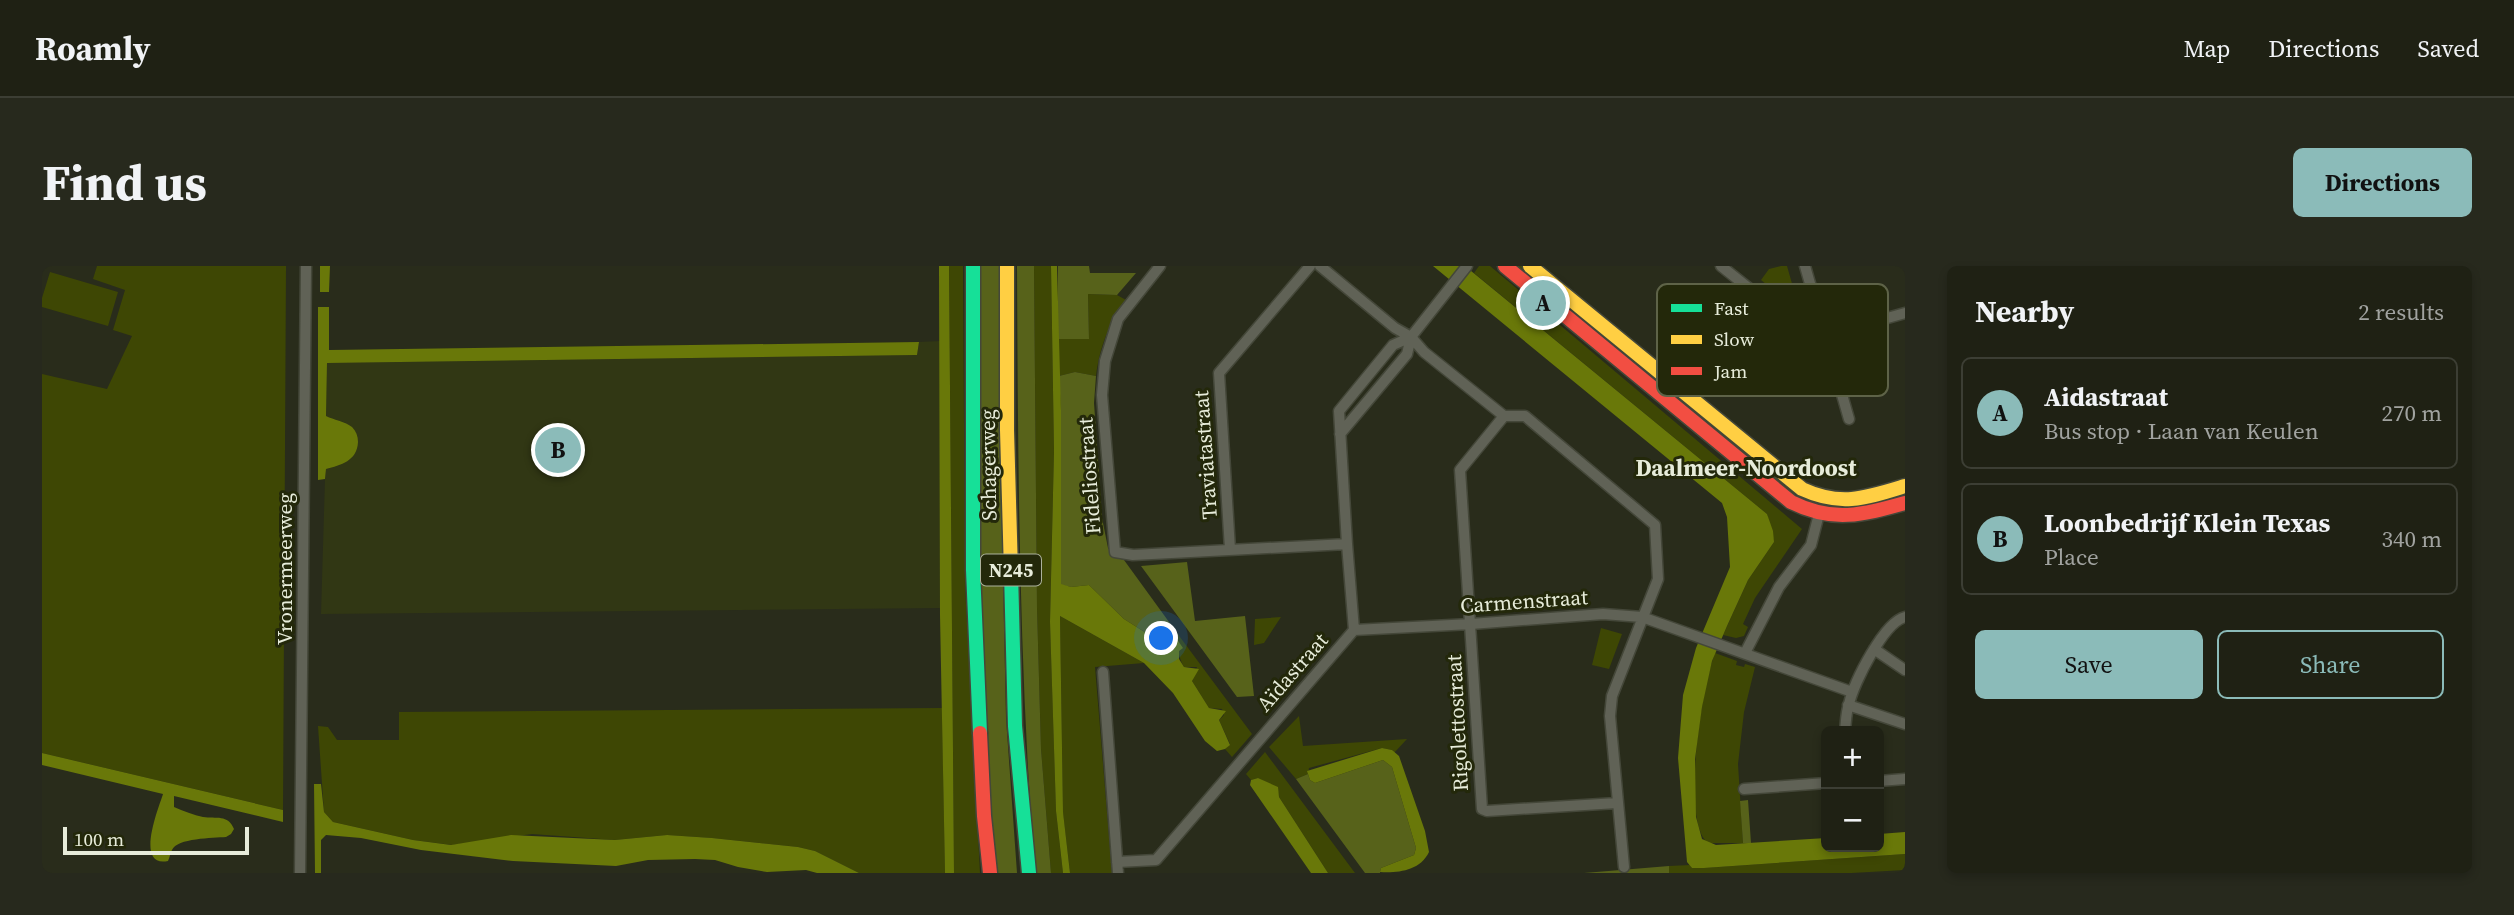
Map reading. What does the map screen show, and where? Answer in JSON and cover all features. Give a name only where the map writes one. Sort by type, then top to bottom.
[{"type":"main road","name":"Schagerweg","points":[[973,266],[973,570],[984,816],[990,873]]},
{"type":"main road","name":"Schagerweg","points":[[1007,266],[1007,430],[1015,726],[1029,873]]},
{"type":"main road","points":[[1505,266],[1657,390]]},
{"type":"main road","points":[[1530,266],[1657,371]]},
{"type":"main road","points":[[1653,387],[1657,383]]},
{"type":"main road","points":[[1664,396],[1791,502],[1819,514],[1841,517],[1905,503]]},
{"type":"main road","points":[[1688,396],[1802,489],[1822,498],[1844,502],[1905,486]]},
{"type":"main road","points":[[1819,514],[1822,498]]},
{"type":"street","name":"Vronermeerweg","points":[[300,873],[306,266]]},
{"type":"street","name":"Fideliostraat","points":[[1160,266],[1118,319],[1105,361],[1102,395],[1115,552],[1133,555],[1347,544]]},
{"type":"street","name":"Traviatastraat","points":[[1230,549],[1219,373],[1310,266]]},
{"type":"street","points":[[1320,266],[1395,328],[1411,337],[1424,352],[1504,416],[1525,416],[1655,525],[1658,579],[1612,696],[1610,716],[1624,867]]},
{"type":"street","name":"Aïdastraat","points":[[1118,867],[1156,860],[1354,630],[1339,411],[1393,345],[1411,337],[1467,266]]},
{"type":"street","points":[[1721,266],[1741,283]]},
{"type":"street","points":[[1805,266],[1810,284]]},
{"type":"street","points":[[1888,318],[1905,313]]},
{"type":"street","points":[[1842,396],[1849,419]]},
{"type":"street","points":[[1471,624],[1460,470],[1504,416]]},
{"type":"street","points":[[1819,514],[1811,545],[1779,587],[1745,653],[1852,692]]},
{"type":"street","name":"Carmenstraat","points":[[1354,630],[1603,614],[1642,617],[1745,653]]},
{"type":"street","points":[[1846,726],[1852,692],[1874,649],[1897,619],[1905,617]]},
{"type":"street","name":"Rigolettostraat","points":[[1471,624],[1482,809],[1487,811],[1617,803]]},
{"type":"street","points":[[1874,649],[1905,670]]},
{"type":"street","points":[[1103,672],[1118,867]]},
{"type":"street","points":[[1848,705],[1905,724]]},
{"type":"street","points":[[1884,780],[1905,779]]},
{"type":"street","points":[[1744,789],[1821,783]]},
{"type":"shaded area","points":[[97,266],[286,266],[283,810],[42,753],[42,374],[107,389],[132,336],[113,330],[125,290],[93,279]]},
{"type":"shaded area","points":[[320,266],[330,266],[329,292],[320,292]]},
{"type":"shaded area","points":[[939,266],[949,266],[954,873],[945,873],[940,615]]},
{"type":"shaded area","points":[[949,266],[963,266],[965,585],[980,873],[954,873]]},
{"type":"shaded area","points":[[981,266],[1000,266],[1000,432],[1006,718],[1017,873],[996,873],[985,732],[979,542]]},
{"type":"shaded area","points":[[1017,266],[1034,266],[1037,608],[1041,749],[1051,873],[1035,873],[1030,797],[1020,570]]},
{"type":"shaded area","points":[[1034,266],[1051,266],[1054,451],[1050,619],[1056,811],[1063,873],[1051,873],[1041,749]]},
{"type":"shaded area","points":[[1051,266],[1057,266],[1061,411],[1061,584],[1071,587],[1089,585],[1124,619],[1162,643],[1174,635],[1183,648],[1179,651],[1179,659],[1184,667],[1199,669],[1192,681],[1209,708],[1226,711],[1219,720],[1230,745],[1217,751],[1205,741],[1173,693],[1144,663],[1060,616],[1063,812],[1070,873],[1063,873],[1056,811],[1050,622],[1054,451]]},
{"type":"shaded area","points":[[1058,266],[1089,266],[1090,273],[1136,273],[1117,295],[1088,294],[1089,339],[1058,339]]},
{"type":"shaded area","points":[[1433,266],[1465,266],[1767,514],[1774,542],[1748,580],[1727,626],[1712,661],[1702,707],[1695,759],[1696,817],[1702,839],[1716,845],[1821,838],[1821,852],[1884,852],[1884,834],[1905,832],[1905,854],[1704,868],[1692,868],[1687,862],[1678,758],[1683,695],[1696,648],[1730,567],[1727,517],[1722,503]]},
{"type":"shaded area","points":[[1479,266],[1490,266],[1802,529],[1755,598],[1743,624],[1748,627],[1744,636],[1736,638],[1723,635],[1748,580],[1774,542],[1767,514],[1474,273]]},
{"type":"shaded area","points":[[1511,266],[1523,266],[1640,362],[1635,368]]},
{"type":"shaded area","points":[[1787,266],[1792,284],[1766,284],[1761,280],[1769,269]]},
{"type":"shaded area","points":[[50,272],[118,292],[108,326],[42,307]]},
{"type":"shaded area","points":[[1088,294],[1117,295],[1126,300],[1106,336],[1096,376],[1075,372],[1059,376],[1058,339],[1089,338]]},
{"type":"shaded area","points":[[318,307],[329,307],[329,350],[919,342],[917,355],[327,363],[326,416],[352,427],[358,442],[351,458],[326,469],[325,479],[318,480]]},
{"type":"shaded area","points":[[940,341],[940,608],[321,614],[326,469],[340,465],[346,423],[326,417],[327,363],[917,355],[919,342]]},
{"type":"shaded area","points":[[1075,372],[1096,376],[1094,403],[1102,518],[1108,548],[1114,557],[1124,560],[1177,633],[1162,643],[1124,619],[1089,585],[1061,585],[1059,376]]},
{"type":"shaded area","points":[[1683,397],[1797,491],[1792,497],[1677,403]]},
{"type":"shaded area","points":[[1187,562],[1195,621],[1245,616],[1254,696],[1237,697],[1141,566]]},
{"type":"shaded area","points":[[1060,616],[1144,663],[1095,667],[1112,873],[1070,873],[1063,813]]},
{"type":"shaded area","points":[[1281,617],[1264,643],[1254,645],[1255,619]]},
{"type":"shaded area","points":[[1601,628],[1622,634],[1609,669],[1592,665]]},
{"type":"shaded area","points":[[1177,633],[1252,734],[1232,757],[1225,749],[1230,744],[1219,720],[1224,715],[1222,709],[1209,708],[1192,681],[1197,667],[1184,667],[1174,635]]},
{"type":"shaded area","points":[[1715,653],[1737,661],[1736,665],[1755,667],[1744,712],[1738,764],[1743,843],[1708,843],[1700,830],[1695,809],[1696,752],[1704,693]]},
{"type":"shaded area","points":[[942,708],[945,873],[859,873],[815,851],[798,847],[667,835],[615,840],[532,834],[452,845],[413,840],[333,822],[324,812],[318,726],[328,727],[337,740],[399,740],[399,712]]},
{"type":"shaded area","points":[[1299,716],[1303,746],[1407,739],[1394,753],[1382,748],[1309,768],[1308,774],[1296,779],[1269,747]]},
{"type":"shaded area","points":[[1382,748],[1392,750],[1399,756],[1425,831],[1429,852],[1414,867],[1394,872],[1380,872],[1381,868],[1414,855],[1416,848],[1392,767],[1383,760],[1315,783],[1310,780],[1307,771]]},
{"type":"shaded area","points":[[1265,752],[1355,873],[1328,873],[1279,797],[1277,788],[1258,778],[1251,780],[1246,774]]},
{"type":"shaded area","points":[[42,753],[283,810],[283,822],[174,796],[174,807],[203,817],[225,819],[234,829],[226,837],[181,843],[172,850],[168,861],[158,861],[152,855],[150,846],[163,794],[42,765]]},
{"type":"shaded area","points":[[1383,760],[1392,767],[1416,848],[1414,855],[1381,868],[1380,873],[1365,873],[1296,779],[1308,774],[1310,780],[1315,783]]},
{"type":"shaded area","points":[[1258,778],[1278,787],[1279,797],[1328,873],[1311,873],[1250,785],[1251,780]]},
{"type":"shaded area","points":[[314,784],[321,784],[324,812],[333,822],[413,840],[451,845],[511,835],[615,840],[667,835],[712,838],[815,851],[859,873],[817,873],[806,870],[767,872],[715,860],[695,859],[648,860],[616,866],[513,861],[326,835],[321,840],[321,873],[315,873]]},
{"type":"shaded area","points":[[1748,800],[1751,843],[1743,843],[1740,801]]},
{"type":"shaded area","points":[[1905,854],[1905,870],[1851,873],[1669,873],[1669,866],[1690,865],[1692,868],[1704,868]]},
{"type":"shaded area","points":[[1669,866],[1669,873],[1584,873]]},
{"type":"traffic: fast","points":[[973,266],[973,570],[980,733]]},
{"type":"traffic: fast","points":[[1011,572],[1015,726],[1029,873]]},
{"type":"traffic: slow","points":[[1007,266],[1007,430],[1011,572]]},
{"type":"traffic: slow","points":[[1530,266],[1657,370]]},
{"type":"traffic: slow","points":[[1689,396],[1802,489],[1816,495],[1854,499],[1905,486]]},
{"type":"traffic: jam","points":[[1505,266],[1657,391]]},
{"type":"traffic: jam","points":[[1663,396],[1791,502],[1806,509],[1848,515],[1905,503]]},
{"type":"traffic: jam","points":[[980,733],[990,873]]},
{"type":"place","name":"Aidastraat","points":[[1543,303]]},
{"type":"place","name":"Loonbedrijf Klein Texas","points":[[558,450]]},
{"type":"district","name":"Daalmeer-Noordoost","points":[[1746,468]]}]
